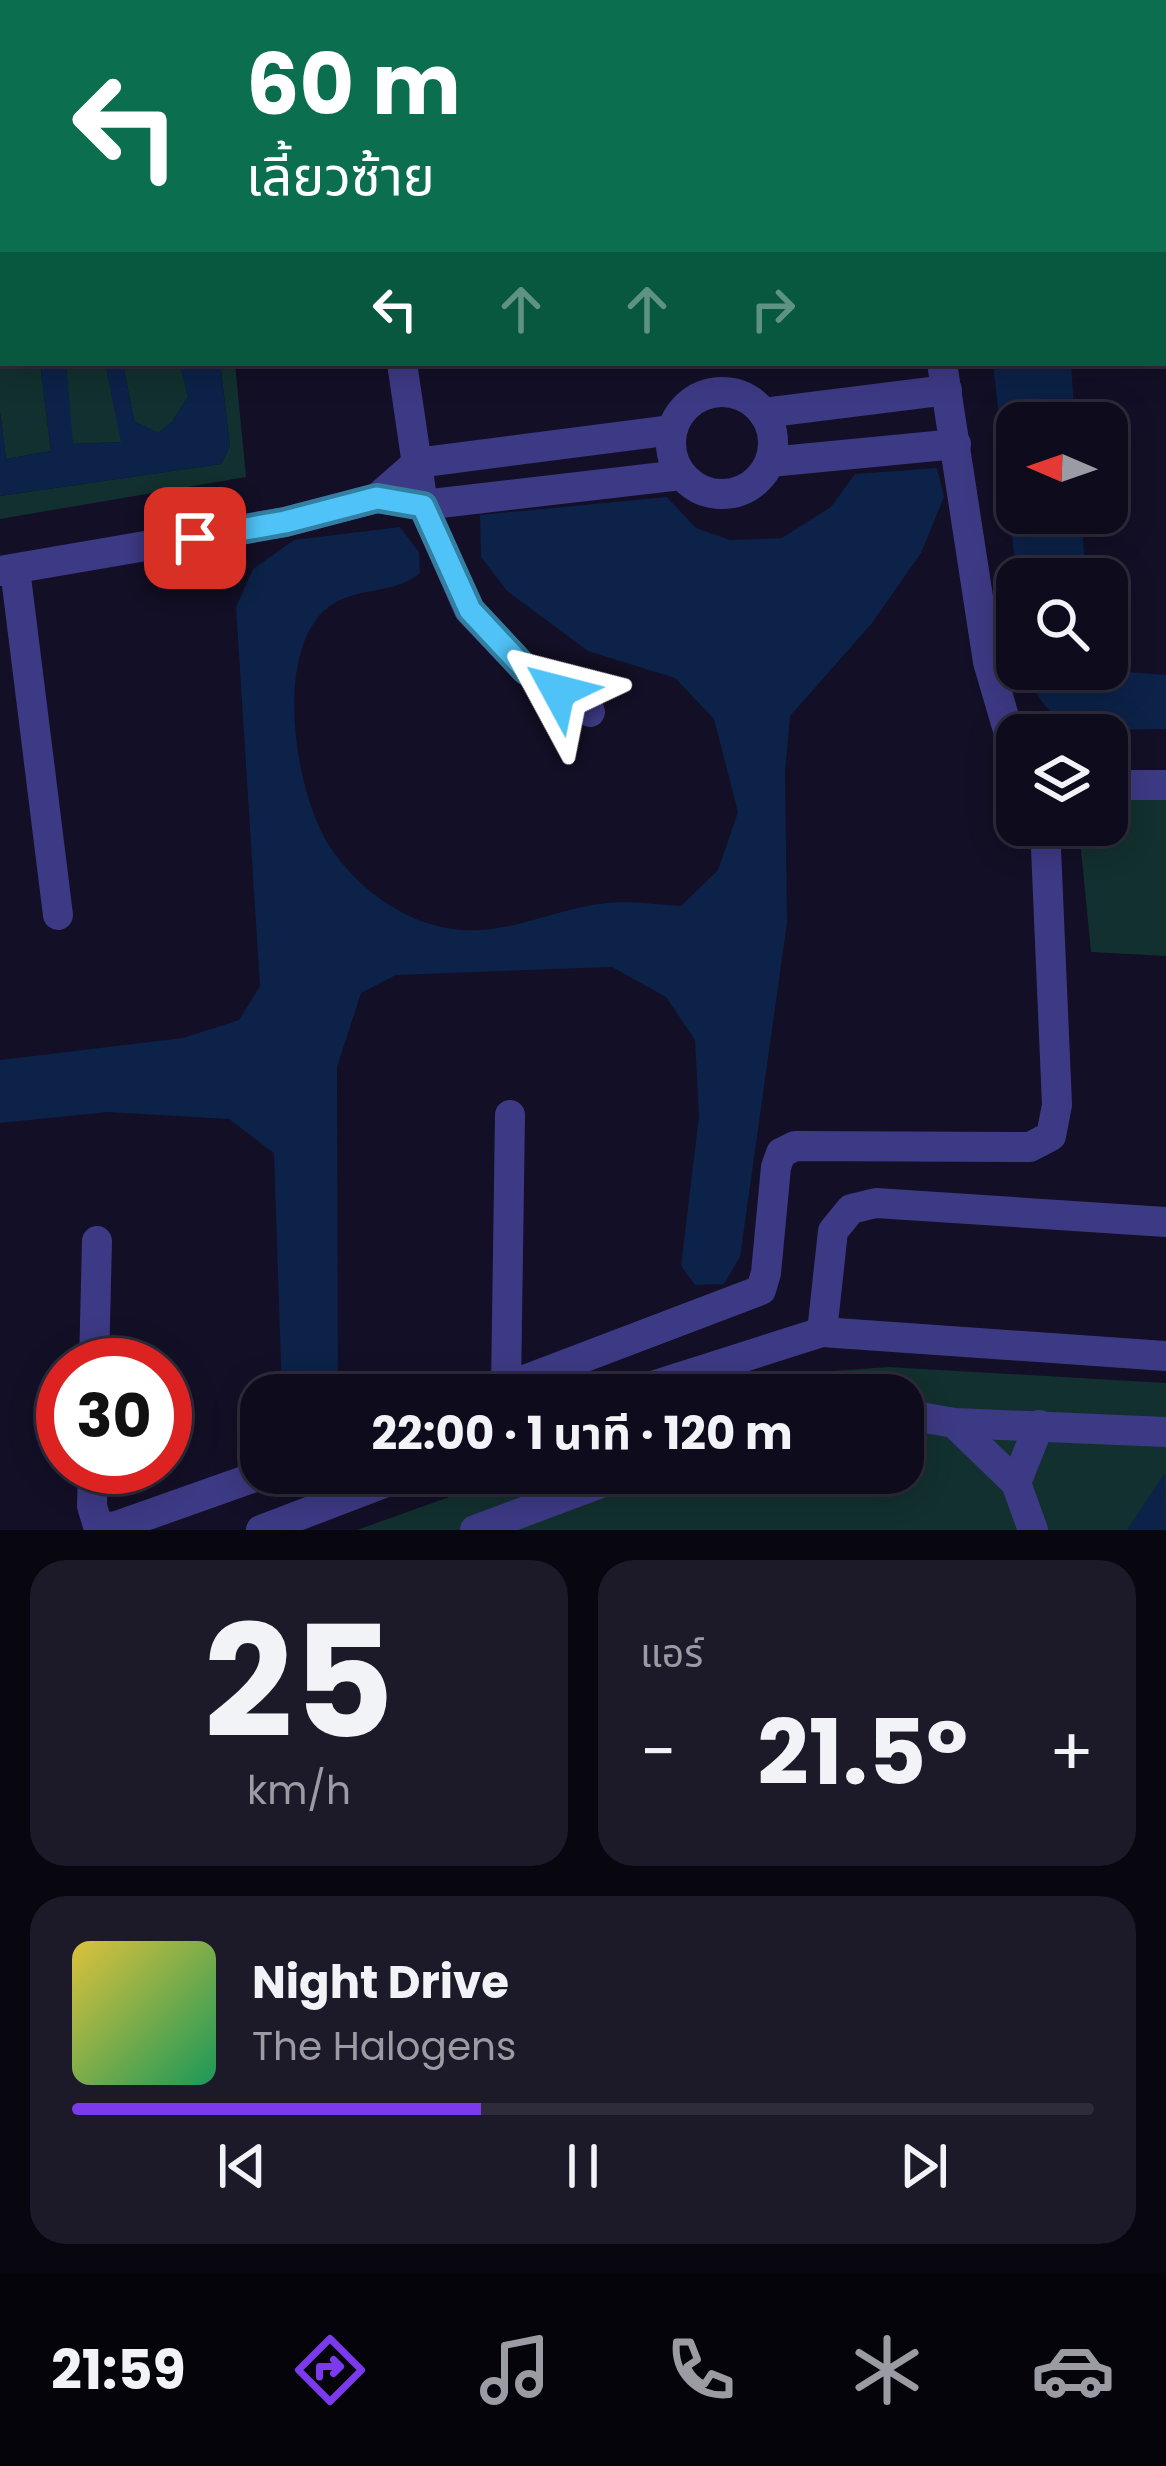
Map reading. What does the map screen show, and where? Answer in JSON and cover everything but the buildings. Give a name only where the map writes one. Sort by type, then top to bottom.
[{"type":"street","points":[[402,366],[423,506],[470,610],[526,670],[590,712]]},
{"type":"street","points":[[725,377],[764,412],[773,436],[770,462],[751,486],[737,493],[707,492],[682,475],[671,446],[672,430],[687,405],[711,392],[725,377]]},
{"type":"street","points":[[764,412],[945,377],[988,662],[1003,714]]},
{"type":"street","points":[[377,498],[417,463],[672,430]]},
{"type":"street","points":[[770,462],[956,444]]},
{"type":"street","points":[[58,916],[8,570],[285,522],[377,498],[423,506],[682,475]]},
{"type":"street","points":[[1128,785],[1166,784]]},
{"type":"street","points":[[542,1374],[760,1290],[766,1273],[776,1167],[782,1153],[795,1146],[1030,1148],[1051,1136],[1057,1105],[1047,846]]},
{"type":"street","points":[[497,1374],[510,1115]]},
{"type":"street","points":[[822,1333],[833,1231],[851,1209],[876,1203],[1166,1222]]},
{"type":"street","points":[[95,1338],[97,1241]]},
{"type":"street","points":[[691,1374],[822,1333],[1166,1356]]},
{"type":"street","points":[[924,1418],[1166,1432]]},
{"type":"street","points":[[954,1423],[1016,1483],[1033,1530]]},
{"type":"street","points":[[1016,1483],[1039,1425]]},
{"type":"street","points":[[92,1494],[98,1526],[114,1527],[240,1482]]},
{"type":"street","points":[[261,1530],[355,1494]]},
{"type":"street","points":[[491,1527],[575,1494]]},
{"type":"green space","points":[[0,366],[40,366],[51,451],[6,459]]},
{"type":"green space","points":[[66,366],[106,366],[122,442],[72,444]]},
{"type":"green space","points":[[124,366],[180,366],[188,397],[172,422],[158,433],[134,421]]},
{"type":"green space","points":[[220,366],[235,366],[246,477],[0,519],[0,496],[221,464],[230,446]]},
{"type":"green space","points":[[1128,800],[1166,800],[1166,956],[1091,952],[1081,846],[1128,846]]},
{"type":"green space","points":[[888,1367],[1166,1383],[1166,1530],[357,1530],[457,1494],[924,1494],[924,1374],[792,1374]]},
{"type":"water","points":[[40,366],[66,366],[73,444],[121,442],[106,366],[124,366],[134,421],[158,433],[172,422],[188,397],[180,366],[220,366],[230,446],[221,464],[0,496],[0,413],[6,459],[51,451]]},
{"type":"water","points":[[993,366],[1071,366],[1074,402],[997,402]]},
{"type":"water","points":[[937,468],[944,497],[921,553],[872,623],[790,716],[785,772],[787,923],[740,1257],[724,1284],[695,1285],[681,1266],[699,1116],[695,1040],[666,997],[612,967],[396,975],[361,993],[337,1067],[338,1374],[281,1374],[274,1153],[229,1119],[108,1112],[0,1123],[0,1060],[183,1038],[239,1020],[260,986],[236,607],[253,569],[294,540],[400,527],[419,552],[420,573],[408,581],[353,595],[327,608],[304,643],[297,670],[296,733],[308,796],[330,847],[366,888],[430,924],[468,930],[508,926],[608,903],[681,906],[718,870],[738,812],[714,719],[675,678],[588,651],[507,591],[481,557],[480,515],[667,497],[696,528],[730,540],[782,538],[831,507],[855,474]]},
{"type":"water","points":[[1012,534],[1083,534],[1084,558],[1014,558]]},
{"type":"water","points":[[1128,672],[1166,675],[1166,729],[1128,729],[1128,714],[1054,714],[1037,693],[1128,690]]},
{"type":"water","points":[[1165,1473],[1166,1530],[1127,1530]]},
{"type":"route","points":[[195,538],[285,522],[377,498],[423,506],[470,610],[526,670],[558,691]]}]
